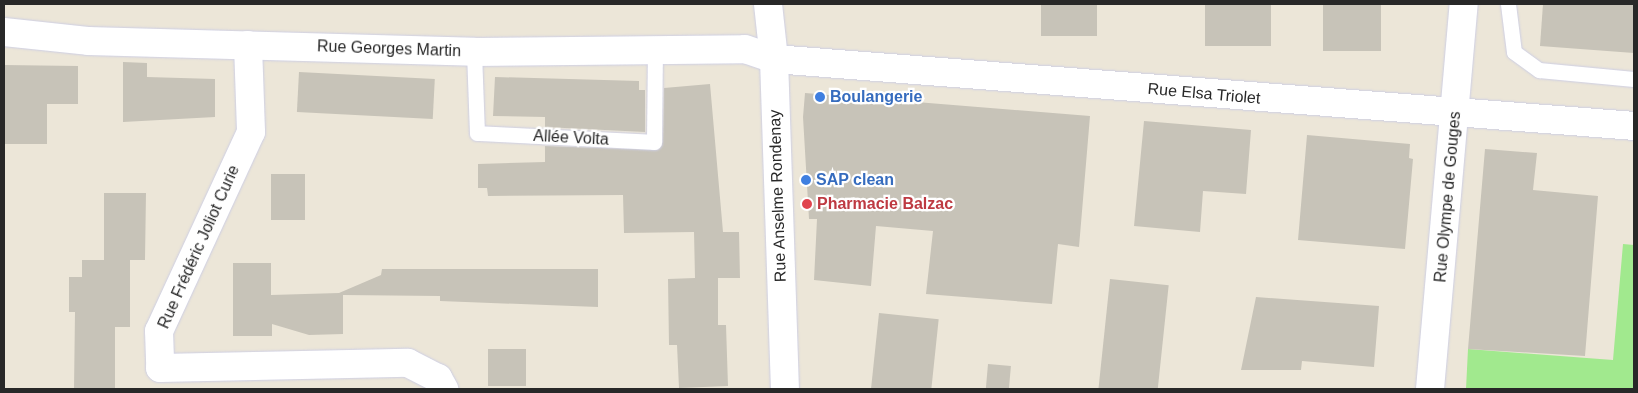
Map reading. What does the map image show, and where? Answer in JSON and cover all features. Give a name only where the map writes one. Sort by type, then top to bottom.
[{"type":"street","name":"Rue Anselme Rondenay","points":[[768,4],[774,59],[785,389]]},
{"type":"street","name":"Rue Olympe de Gouges","points":[[1430,389],[1464,4]]},
{"type":"street","name":"Rue Georges Martin","points":[[4,32],[88,41],[474,52],[745,49],[774,59]]},
{"type":"street","name":"Rue Frédéric Joliot Curie","points":[[248,45],[251,132],[160,331],[160,378],[268,378],[408,363],[438,378],[444,389]]},
{"type":"street","name":"Rue Elsa Triolet","points":[[774,59],[1455,114],[1634,126]]},
{"type":"lane","points":[[1508,4],[1514,52],[1539,70],[1634,79]]},
{"type":"lane","name":"Allée Volta","points":[[474,52],[476,133],[654,142],[655,49]]},
{"type":"green space","points":[[1623,244],[1634,245],[1634,389],[1466,389],[1468,349],[1613,360]]},
{"type":"building","points":[[1041,4],[1097,4],[1097,36],[1041,36]]},
{"type":"building","points":[[1205,4],[1271,4],[1271,46],[1205,46]]},
{"type":"building","points":[[1323,4],[1381,4],[1381,51],[1323,51]]},
{"type":"building","points":[[1543,4],[1634,5],[1634,53],[1540,46]]},
{"type":"building","points":[[123,62],[147,63],[147,77],[215,79],[215,117],[123,122]]},
{"type":"building","points":[[4,65],[78,66],[78,104],[47,104],[47,144],[4,144]]},
{"type":"building","points":[[299,72],[435,79],[433,119],[297,112]]},
{"type":"building","points":[[495,77],[639,81],[639,90],[645,90],[645,132],[545,127],[545,117],[493,116]]},
{"type":"building","points":[[710,84],[723,232],[739,232],[740,278],[718,278],[718,325],[726,325],[728,386],[679,388],[677,345],[669,345],[668,279],[695,278],[694,232],[624,233],[623,195],[488,196],[487,188],[478,188],[478,164],[545,162],[545,146],[658,150],[663,142],[664,88]]},
{"type":"building","points":[[805,93],[1090,116],[1079,247],[1058,244],[1052,304],[926,294],[933,231],[876,226],[871,286],[814,280],[817,219],[809,219],[803,117]]},
{"type":"building","points":[[1144,121],[1251,130],[1246,194],[1203,191],[1200,232],[1134,226]]},
{"type":"building","points":[[1307,135],[1410,144],[1409,158],[1413,159],[1405,249],[1298,240]]},
{"type":"building","points":[[1485,149],[1537,153],[1533,190],[1598,196],[1585,356],[1468,349]]},
{"type":"building","points":[[271,174],[305,174],[305,220],[271,220]]},
{"type":"building","points":[[104,193],[146,193],[145,260],[130,260],[130,327],[115,327],[115,389],[74,389],[75,312],[69,312],[69,277],[82,277],[82,260],[104,260]]},
{"type":"building","points":[[233,263],[271,263],[271,295],[339,293],[381,275],[382,269],[598,269],[598,307],[440,301],[440,296],[343,295],[343,334],[309,335],[272,324],[272,336],[233,336]]},
{"type":"building","points":[[1110,279],[1169,285],[1158,389],[1098,389]]},
{"type":"building","points":[[1256,297],[1379,306],[1374,367],[1302,361],[1301,370],[1241,370]]},
{"type":"building","points":[[879,313],[939,319],[931,389],[871,389]]},
{"type":"building","points":[[488,349],[526,349],[526,386],[488,386]]},
{"type":"building","points":[[988,364],[1011,366],[1009,389],[986,389]]},
{"type":"place","name":"Boulangerie","points":[[820,97]]},
{"type":"place","name":"SAP clean","points":[[806,180]]},
{"type":"place","name":"Pharmacie Balzac","points":[[807,204]]}]
